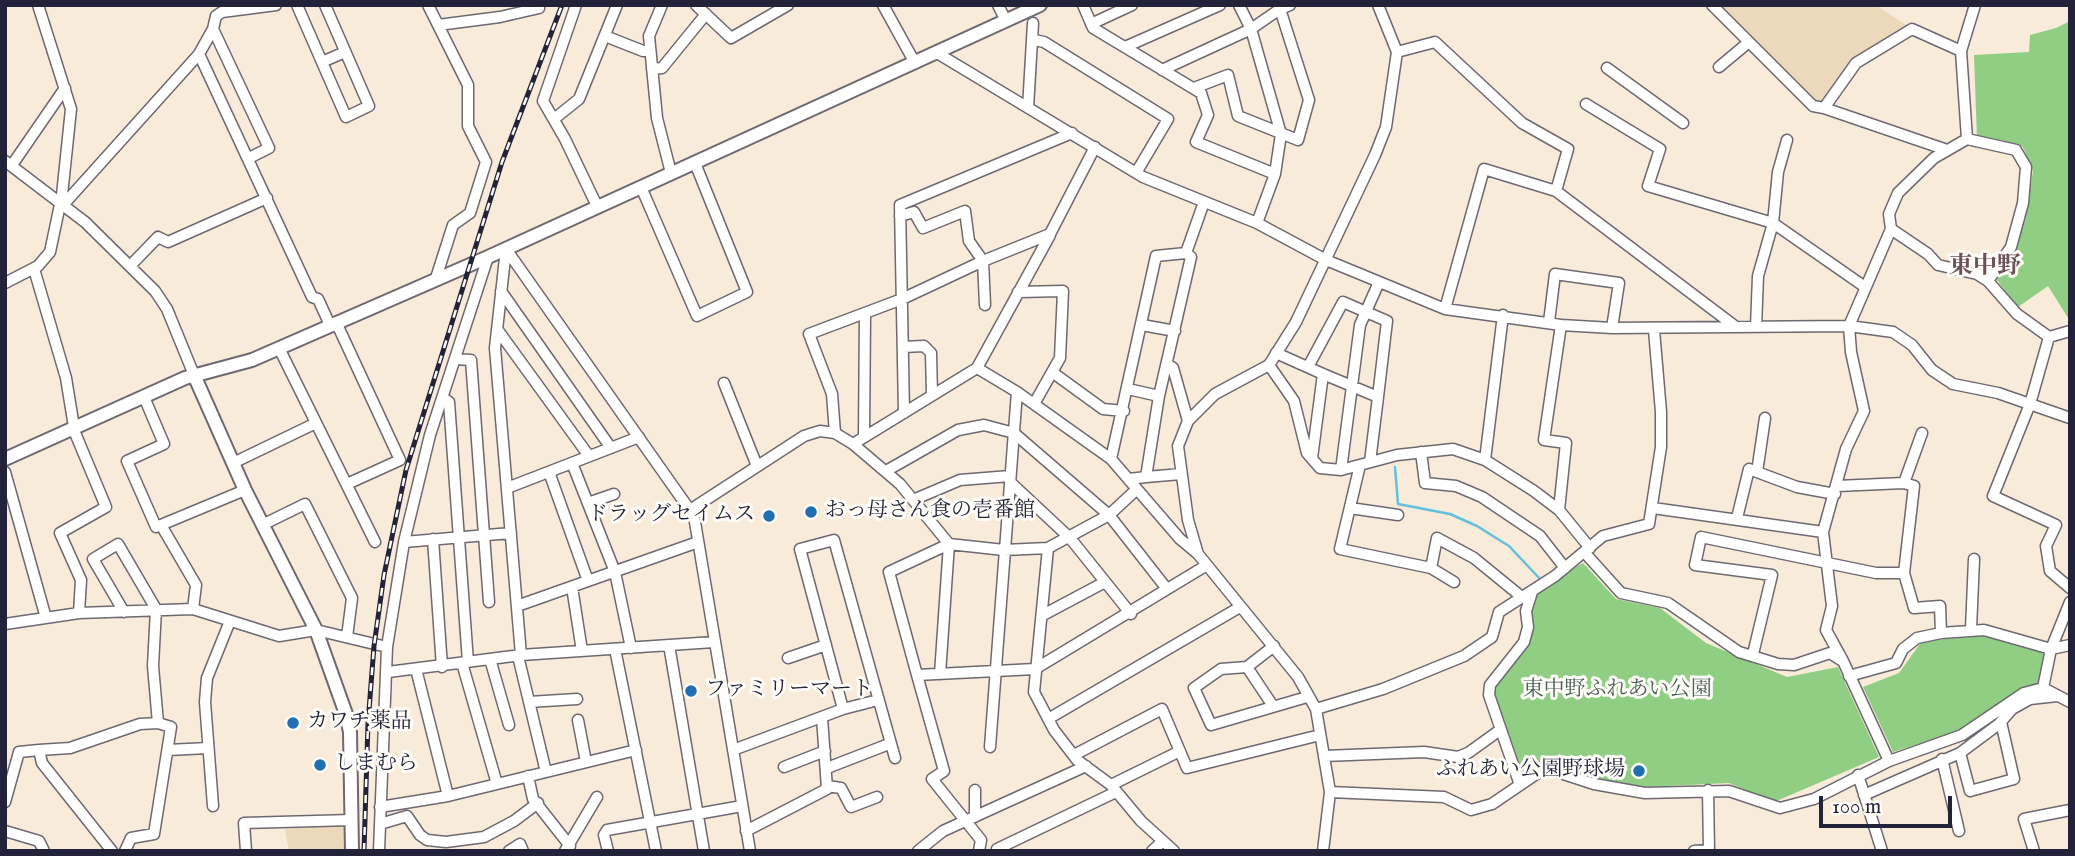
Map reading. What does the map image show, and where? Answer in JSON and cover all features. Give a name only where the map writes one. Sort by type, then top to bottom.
[{"type":"street","points":[[5,283],[34,269],[50,252],[62,203],[71,109],[37,5]]},
{"type":"street","points":[[62,203],[199,54],[221,8],[275,5]]},
{"type":"street","points":[[298,5],[346,117],[369,106],[326,5]]},
{"type":"street","points":[[428,5],[468,85],[468,125],[486,162],[470,213],[453,225],[436,278]]},
{"type":"street","points":[[438,25],[500,16],[539,8],[538,5]]},
{"type":"street","points":[[576,5],[543,100],[597,206]]},
{"type":"street","points":[[554,119],[579,99],[617,5]]},
{"type":"street","points":[[662,5],[649,36],[657,118],[671,173]]},
{"type":"street","points":[[696,5],[731,38],[788,5]]},
{"type":"street","points":[[883,5],[915,63]]},
{"type":"street","points":[[998,5],[1006,21]]},
{"type":"street","points":[[5,459],[194,376],[238,365],[488,257],[1039,5]]},
{"type":"street","points":[[1083,5],[1093,28],[1201,93],[1208,115],[1196,142],[1275,174]]},
{"type":"street","points":[[1091,24],[1132,5]]},
{"type":"street","points":[[1125,47],[1220,5]]},
{"type":"street","points":[[1239,5],[1251,29],[1281,134],[1275,174],[1257,223]]},
{"type":"street","points":[[1198,554],[1188,520],[1178,446],[1188,421],[1214,394],[1269,365],[1296,322],[1386,128],[1397,52],[1378,5]]},
{"type":"street","points":[[1712,5],[1813,106],[1947,150]]},
{"type":"street","points":[[1967,139],[1961,51],[1975,5]]},
{"type":"street","points":[[1162,69],[1251,29],[1285,7],[1309,100],[1298,140],[1238,116],[1228,75],[1194,88]]},
{"type":"street","points":[[652,69],[662,68],[706,14]]},
{"type":"street","points":[[1028,108],[1033,23]]},
{"type":"street","points":[[213,29],[269,148],[249,158]]},
{"type":"street","points":[[1824,108],[1856,63],[1912,29],[1961,51]]},
{"type":"street","points":[[605,36],[643,51],[650,51]]},
{"type":"street","points":[[1034,40],[1044,42],[1168,119],[1136,173]]},
{"type":"street","points":[[1397,52],[1434,42],[1522,123],[1568,149],[1556,191]]},
{"type":"street","points":[[1719,68],[1749,42]]},
{"type":"street","points":[[322,62],[345,52]]},
{"type":"street","points":[[937,53],[1136,173],[1257,223],[1325,260],[1445,309],[1561,325],[1612,328],[1654,330],[1849,326],[1893,332],[1912,345],[1932,370],[1953,384],[1998,393],[2070,418]]},
{"type":"street","points":[[199,54],[312,297],[318,299],[333,324],[400,460],[347,484]]},
{"type":"street","points":[[1607,68],[1683,123]]},
{"type":"street","points":[[65,88],[8,163],[62,203],[131,265],[167,309],[245,490],[316,630],[351,732],[352,851]]},
{"type":"street","points":[[1586,104],[1660,149],[1648,186],[1773,223],[1866,287]]},
{"type":"street","points":[[904,412],[900,205],[1072,133]]},
{"type":"street","points":[[1889,761],[1826,630],[1832,606],[1823,532],[1846,449],[1864,411],[1849,326],[1891,229],[1889,214],[1899,193],[1934,158],[1967,139],[2016,150],[2026,167],[2024,203],[2011,247],[1988,281]]},
{"type":"street","points":[[1756,327],[1758,276],[1773,223],[1778,172],[1787,140]]},
{"type":"street","points":[[853,444],[977,368],[1095,147]]},
{"type":"street","points":[[641,187],[697,316],[747,292],[695,163]]},
{"type":"street","points":[[1445,309],[1484,169],[1556,191],[1737,328]]},
{"type":"street","points":[[131,265],[158,237],[168,242],[267,198]]},
{"type":"street","points":[[1186,253],[1204,202]]},
{"type":"street","points":[[900,216],[914,212],[923,228],[965,211],[970,241],[982,261],[985,305]]},
{"type":"street","points":[[1891,229],[1928,254],[1938,265],[1977,274],[1988,281],[2017,314],[2049,337]]},
{"type":"street","points":[[835,433],[832,394],[809,334],[902,299],[982,261],[1050,234]]},
{"type":"street","points":[[506,249],[495,348],[520,655],[546,772]]},
{"type":"street","points":[[506,249],[694,516],[750,851]]},
{"type":"street","points":[[1111,459],[1124,411],[1156,256],[1186,253],[1191,257],[1159,396],[1146,477]]},
{"type":"street","points":[[379,851],[387,647],[404,542],[415,490],[488,257]]},
{"type":"street","points":[[34,269],[66,378],[74,427],[106,507],[60,533],[81,580],[79,613]]},
{"type":"street","points":[[1549,322],[1555,274],[1619,283],[1612,328]]},
{"type":"street","points":[[1340,470],[1360,325],[1379,282]]},
{"type":"street","points":[[501,291],[611,448]]},
{"type":"street","points":[[1018,292],[1063,291],[1060,358],[1034,404]]},
{"type":"street","points":[[1308,367],[1343,302],[1387,321],[1378,397],[1365,464],[1340,549],[1431,568],[1454,582]]},
{"type":"street","points":[[864,313],[864,437]]},
{"type":"street","points":[[1485,460],[1503,315]]},
{"type":"street","points":[[1142,325],[1175,331]]},
{"type":"street","points":[[1559,510],[1566,443],[1544,440],[1561,325]]},
{"type":"street","points":[[497,329],[589,456]]},
{"type":"street","points":[[1316,709],[1383,689],[1430,667],[1464,656],[1492,637],[1499,612],[1565,568],[1603,536],[1649,524],[1653,508],[1661,412],[1654,330]]},
{"type":"street","points":[[2049,337],[2070,331]]},
{"type":"street","points":[[2049,337],[2030,404],[1993,496],[2056,525],[2046,546],[2050,571],[2070,588]]},
{"type":"street","points":[[903,347],[924,346],[931,354],[932,395]]},
{"type":"street","points":[[279,348],[375,541]]},
{"type":"street","points":[[1276,353],[1378,397]]},
{"type":"street","points":[[455,359],[471,360],[489,602]]},
{"type":"street","points":[[1167,364],[1173,368],[1188,421]]},
{"type":"street","points":[[1269,365],[1294,401],[1307,453],[1320,468],[1340,470],[1421,452],[1453,449],[1485,460],[1559,510],[1587,551],[1621,593],[1668,603],[1727,646],[1778,664],[1794,666],[1830,653],[1843,661]]},
{"type":"street","points":[[977,368],[1017,392],[1111,459],[1180,539],[1198,554],[1298,677],[1316,709],[1330,792],[1323,851]]},
{"type":"street","points":[[1052,372],[1103,408],[1124,411]]},
{"type":"street","points":[[1312,458],[1323,374]]},
{"type":"street","points":[[724,383],[757,466]]},
{"type":"street","points":[[1128,389],[1159,396]]},
{"type":"street","points":[[990,747],[1017,392]]},
{"type":"street","points":[[144,397],[164,444],[127,461],[156,527],[245,490]]},
{"type":"street","points":[[443,398],[449,402],[465,663],[497,784]]},
{"type":"street","points":[[1757,472],[1765,418]]},
{"type":"street","points":[[233,463],[316,423]]},
{"type":"street","points":[[886,471],[958,430],[984,425],[1014,433],[1109,515],[1167,589]]},
{"type":"street","points":[[690,510],[804,436],[820,431],[835,433],[853,444],[886,471],[914,500],[949,544],[940,674]]},
{"type":"street","points":[[1904,483],[1922,433]]},
{"type":"street","points":[[507,488],[639,437]]},
{"type":"street","points":[[1421,452],[1425,483],[1456,486],[1482,497],[1540,536],[1565,568]]},
{"type":"street","points":[[572,463],[615,572],[631,648]]},
{"type":"street","points":[[1737,519],[1749,469],[1797,487],[1836,490],[1904,483],[1914,486],[1904,573],[1914,608],[1940,606],[1941,633]]},
{"type":"street","points":[[5,472],[46,618]]},
{"type":"street","points":[[549,472],[588,581]]},
{"type":"street","points":[[1129,479],[1181,474]]},
{"type":"street","points":[[914,500],[960,480],[1010,479],[1070,538],[1131,614]]},
{"type":"street","points":[[979,851],[981,839],[932,779],[944,771],[889,572],[949,544],[1004,550],[1048,548],[1109,515],[1137,489]]},
{"type":"street","points":[[588,503],[614,494]]},
{"type":"street","points":[[262,525],[305,503],[352,598],[348,637]]},
{"type":"street","points":[[1350,508],[1398,515]]},
{"type":"street","points":[[1653,508],[1823,532]]},
{"type":"street","points":[[161,525],[196,585],[193,609]]},
{"type":"street","points":[[404,542],[512,533]]},
{"type":"street","points":[[1753,654],[1772,575],[1695,565],[1701,537],[1876,573],[1904,573]]},
{"type":"street","points":[[1431,568],[1437,538],[1474,558],[1527,595]]},
{"type":"street","points":[[433,539],[442,667]]},
{"type":"street","points":[[843,709],[800,548],[834,540],[895,758]]},
{"type":"street","points":[[517,606],[698,542]]},
{"type":"street","points":[[124,612],[93,559],[118,544],[156,609],[153,666],[158,723]]},
{"type":"street","points":[[1048,548],[1034,692],[1048,719],[1074,755],[1113,788],[1174,851]]},
{"type":"street","points":[[1971,629],[1974,559]]},
{"type":"street","points":[[917,675],[1035,668],[1131,614],[1207,565]]},
{"type":"street","points":[[1043,615],[1105,582]]},
{"type":"street","points":[[572,587],[582,651]]},
{"type":"street","points":[[1520,785],[1489,695],[1490,685],[1524,642],[1528,627],[1527,595]]},
{"type":"street","points":[[2043,688],[2051,649],[2070,602]]},
{"type":"street","points":[[1048,719],[1240,607]]},
{"type":"street","points":[[5,624],[79,613],[193,609],[279,636],[316,630],[387,647]]},
{"type":"street","points":[[212,806],[208,748],[208,678],[230,621]]},
{"type":"street","points":[[1849,677],[1896,663],[1903,649],[1917,638],[1941,633],[1971,629],[2051,649],[2070,645]]},
{"type":"street","points":[[388,673],[520,655],[714,642]]},
{"type":"street","points":[[669,645],[704,851]]},
{"type":"street","points":[[788,658],[826,645]]},
{"type":"street","points":[[1275,646],[1247,667],[1222,669],[1194,688],[1211,725],[1307,697]]},
{"type":"street","points":[[615,649],[656,851]]},
{"type":"street","points":[[490,659],[509,725]]},
{"type":"street","points":[[1247,667],[1273,706]]},
{"type":"street","points":[[416,669],[448,796]]},
{"type":"street","points":[[1330,792],[1444,797],[1471,810],[1492,804],[1545,768],[1594,784],[1645,793],[1729,790],[1780,808],[1814,800],[1889,761],[1962,735],[2024,693],[2043,688],[2070,702]]},
{"type":"street","points":[[1864,795],[1960,753],[2001,722],[2012,709],[2030,699],[2058,696]]},
{"type":"street","points":[[529,702],[577,699]]},
{"type":"street","points":[[733,750],[843,709],[878,700]]},
{"type":"street","points":[[1074,755],[1162,709],[1187,768],[1320,735]]},
{"type":"street","points":[[746,831],[827,789],[822,717]]},
{"type":"street","points":[[578,720],[586,762]]},
{"type":"street","points":[[1960,753],[1970,790],[2014,779],[2001,722]]},
{"type":"street","points":[[5,803],[19,752],[70,748],[140,724],[158,723],[171,727],[154,834],[131,838],[125,851]]},
{"type":"street","points":[[1324,755],[1424,752],[1458,757],[1500,730]]},
{"type":"street","points":[[827,768],[889,744]]},
{"type":"street","points":[[168,750],[208,748]]},
{"type":"street","points":[[39,750],[42,763],[112,851]]},
{"type":"street","points":[[380,807],[448,796],[636,750]]},
{"type":"street","points":[[783,767],[825,751]]},
{"type":"street","points":[[998,849],[1180,751]]},
{"type":"street","points":[[1942,760],[1959,831]]},
{"type":"street","points":[[920,850],[943,831],[1086,766]]},
{"type":"street","points":[[1858,775],[1882,851]]},
{"type":"street","points":[[528,776],[537,803],[568,848],[597,797]]},
{"type":"street","points":[[827,786],[841,788],[851,807],[877,797]]},
{"type":"street","points":[[975,789],[975,817]]},
{"type":"street","points":[[1694,851],[1709,850],[1708,790]]},
{"type":"street","points":[[380,824],[407,816],[420,835],[427,840],[446,842],[472,839],[485,837],[514,821],[537,803]]},
{"type":"street","points":[[608,851],[604,835],[607,830],[743,806]]},
{"type":"street","points":[[2034,851],[2024,819],[2070,810]]},
{"type":"street","points":[[246,851],[244,823],[352,820]]},
{"type":"street","points":[[5,831],[40,841],[44,851]]},
{"type":"street","points":[[1152,851],[1163,841]]},
{"type":"street","points":[[509,851],[520,844],[523,851]]},
{"type":"shaded area","points":[[1712,5],[1876,5],[1912,29],[1856,63],[1824,108],[1813,106]]},
{"type":"shaded area","points":[[347,825],[347,851],[289,851],[285,829]]},
{"type":"green space","points":[[2070,21],[2070,321],[2048,286],[2018,307],[1997,280],[2015,251],[2026,217],[2033,171],[2023,147],[2002,140],[1977,139],[1974,55],[2029,52],[2030,35]]},
{"type":"green space","name":"東中野ふれあい公園","points":[[1583,563],[1616,599],[1660,608],[1706,643],[1787,677],[1838,667],[1879,757],[1774,802],[1729,783],[1645,787],[1596,778],[1543,762],[1522,774],[1490,685],[1532,637],[1532,592]]},
{"type":"green space","points":[[1983,636],[2046,652],[2038,685],[2020,688],[1959,731],[1893,752],[1863,687],[1899,673],[1922,641]]},
{"type":"waterway","points":[[1395,467],[1398,504],[1450,514],[1477,526],[1509,546],[1541,580]]},
{"type":"railway","points":[[364,851],[368,723],[374,646],[384,575],[406,470],[502,162],[562,5]]},
{"type":"place","name":"おっ母さん食の壱番館","points":[[811,512]]},
{"type":"place","name":"ドラッグセイムス","points":[[769,516]]},
{"type":"place","name":"ファミリーマート","points":[[691,691]]},
{"type":"place","name":"カワチ薬品","points":[[293,723]]},
{"type":"place","name":"しまむら","points":[[320,765]]},
{"type":"place","name":"ふれあい公園野球場","points":[[1639,771]]},
{"type":"district","name":"東中野","points":[[1985,268]]}]
